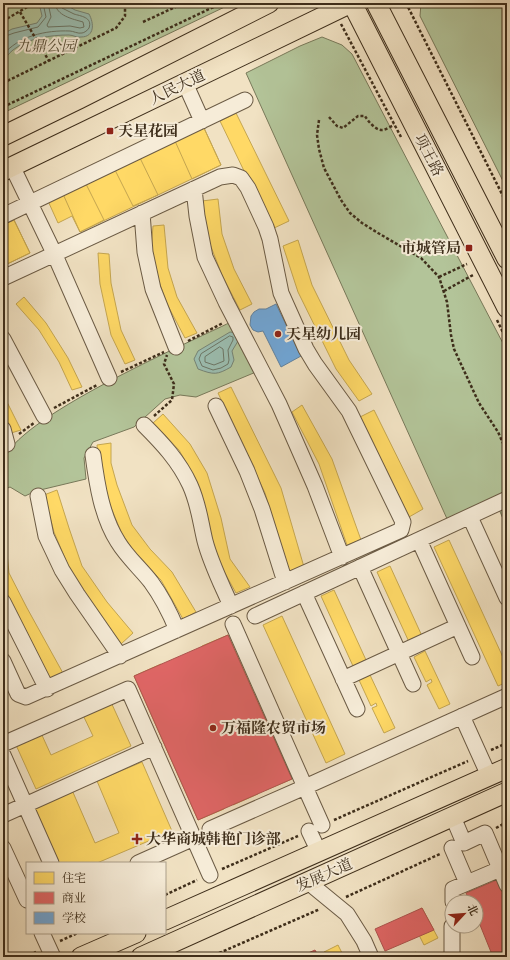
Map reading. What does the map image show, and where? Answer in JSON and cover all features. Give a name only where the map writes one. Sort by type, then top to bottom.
[{"type":"main road","points":[[3,136],[269,3]]},
{"type":"main road","name":"人民大道","points":[[8,168],[351,3]]},
{"type":"main road","name":"项王路","points":[[351,3],[507,308]]},
{"type":"main road","name":"项王路","points":[[376,3],[507,259]]},
{"type":"main road","name":"发展大道","points":[[166,920],[507,768]]},
{"type":"main road","name":"发展大道","points":[[141,957],[507,792]]},
{"type":"main road","points":[[81,957],[134,934]]},
{"type":"street","points":[[185,83],[202,121]]},
{"type":"street","points":[[3,216],[245,100]]},
{"type":"street","points":[[8,168],[30,203],[54,253],[109,378]]},
{"type":"street","points":[[3,278],[220,177],[233,175],[241,178],[248,188],[266,227],[270,239],[281,293],[306,349],[349,411],[403,522],[401,530],[26,697],[18,694],[3,661]]},
{"type":"street","points":[[194,189],[197,216],[205,257],[226,302],[278,404],[315,486],[342,557]]},
{"type":"street","points":[[142,213],[145,252],[153,289],[176,347]]},
{"type":"street","points":[[3,339],[44,416]]},
{"type":"street","points":[[216,406],[247,470],[260,502],[285,582]]},
{"type":"street","points":[[144,425],[170,452],[190,484],[200,509],[205,541],[231,606]]},
{"type":"street","points":[[3,429],[7,444]]},
{"type":"street","points":[[93,455],[96,482],[105,516],[118,543],[151,582],[168,608],[177,630]]},
{"type":"street","points":[[38,496],[46,536],[62,570],[76,594],[120,656]]},
{"type":"street","points":[[256,616],[507,500]]},
{"type":"street","points":[[470,517],[507,598]]},
{"type":"street","points":[[419,540],[472,658]]},
{"type":"street","points":[[360,567],[413,684]]},
{"type":"street","points":[[304,593],[357,710]]},
{"type":"street","points":[[3,602],[47,688]]},
{"type":"street","points":[[234,624],[305,787],[316,828],[319,852]]},
{"type":"street","points":[[343,679],[458,626]]},
{"type":"street","points":[[3,744],[128,689],[210,875]]},
{"type":"street","points":[[210,830],[507,696]]},
{"type":"street","points":[[462,716],[489,776]]},
{"type":"street","points":[[3,815],[154,747]]},
{"type":"street","points":[[3,755],[51,862]]},
{"type":"street","points":[[452,816],[464,843],[485,833],[507,885]]},
{"type":"street","points":[[140,862],[194,838]]},
{"type":"street","points":[[3,848],[26,898]]},
{"type":"street","points":[[452,848],[467,883]]},
{"type":"street","points":[[453,894],[453,890],[500,868]]},
{"type":"street","points":[[308,882],[347,914],[364,941],[371,957]]},
{"type":"street","points":[[42,934],[53,957]]},
{"type":"street","points":[[452,934],[452,957]]},
{"type":"path","points":[[3,83],[116,28],[125,16],[125,3]]},
{"type":"path","points":[[173,3],[175,7]]},
{"type":"path","points":[[143,22],[184,3]]},
{"type":"path","points":[[3,107],[222,3]]},
{"type":"path","points":[[406,3],[507,204]]},
{"type":"path","points":[[3,21],[33,4]]},
{"type":"path","points":[[20,12],[49,61]]},
{"type":"path","points":[[329,117],[337,126],[343,128],[358,116],[365,116],[368,122],[382,130],[394,125]]},
{"type":"path","points":[[319,120],[317,135],[324,168],[337,194],[350,213],[378,234],[421,258],[439,277],[448,302],[451,335],[454,349],[479,403],[507,452]]},
{"type":"path","points":[[439,277],[467,264]]},
{"type":"path","points":[[444,291],[474,275]]},
{"type":"path","points":[[144,425],[172,400],[174,384],[164,364],[165,356],[176,347]]},
{"type":"path","points":[[502,441],[507,439]]},
{"type":"green space","name":"九鼎公园","points":[[3,3],[233,3],[3,113]]},
{"type":"green space","points":[[421,3],[507,3],[507,189],[420,16]]},
{"type":"green space","points":[[322,37],[342,45],[352,54],[507,351],[507,528],[495,500],[448,521],[246,73],[300,46]]},
{"type":"green space","points":[[231,322],[256,372],[196,397],[180,395],[165,399],[134,427],[93,442],[84,458],[86,479],[36,491],[25,496],[10,487],[3,490],[3,462],[14,444],[37,425],[68,404],[105,384]]},
{"type":"water","points":[[39,3],[63,3],[75,10],[89,14],[92,21],[91,32],[89,35],[81,37],[62,35],[33,40],[13,50],[3,61],[3,34],[12,29],[37,23],[42,16]]},
{"type":"water","points":[[230,332],[237,333],[238,341],[232,351],[234,360],[231,367],[219,373],[198,369],[194,359],[198,351]]},
{"type":"building: 住宅","points":[[236,113],[289,221],[272,229],[220,121]]},
{"type":"building: 住宅","points":[[204,128],[221,165],[80,232],[72,216],[58,223],[48,201]]},
{"type":"building: 住宅","points":[[204,128],[221,165],[192,179],[175,141]]},
{"type":"building: 住宅","points":[[140,158],[158,195],[133,206],[115,170]]},
{"type":"building: 住宅","points":[[86,184],[104,220],[80,232],[63,194]]},
{"type":"building: 住宅","points":[[218,199],[222,234],[234,269],[252,304],[240,310],[222,275],[208,239],[202,201]]},
{"type":"building: 住宅","points":[[14,220],[30,253],[3,266],[3,225]]},
{"type":"building: 住宅","points":[[14,220],[30,253],[3,266],[3,225]]},
{"type":"building: 住宅","points":[[164,225],[168,268],[177,297],[197,333],[185,338],[166,302],[156,273],[151,251],[153,226]]},
{"type":"building: 住宅","points":[[298,240],[312,285],[349,360],[372,394],[359,401],[336,369],[298,292],[283,246]]},
{"type":"building: 住宅","points":[[98,253],[109,254],[111,283],[121,330],[135,360],[125,364],[111,335],[100,284]]},
{"type":"building: 住宅","points":[[24,297],[46,323],[68,358],[82,387],[72,390],[59,362],[39,330],[16,304]]},
{"type":"building: 住宅","points":[[231,387],[281,488],[304,567],[289,571],[265,493],[218,393]]},
{"type":"building: 住宅","points":[[3,395],[21,430],[11,433],[3,417]]},
{"type":"building: 住宅","points":[[302,405],[332,459],[361,540],[347,545],[319,464],[292,412]]},
{"type":"building: 住宅","points":[[374,410],[423,509],[409,517],[360,417]]},
{"type":"building: 住宅","points":[[163,414],[190,444],[207,473],[221,518],[230,559],[250,587],[236,593],[221,566],[212,545],[207,517],[195,478],[179,450],[153,423]]},
{"type":"building: 住宅","points":[[111,443],[111,463],[117,485],[132,525],[150,549],[172,572],[196,612],[183,619],[161,580],[137,556],[122,534],[103,488],[97,445]]},
{"type":"building: 住宅","points":[[57,490],[82,566],[107,602],[133,633],[121,644],[96,611],[72,575],[54,532],[44,495]]},
{"type":"building: 住宅","points":[[3,531],[5,534],[9,573],[64,675],[51,680],[3,588]]},
{"type":"building: 住宅","points":[[449,540],[507,666],[507,682],[498,686],[434,547]]},
{"type":"building: 住宅","points":[[390,566],[422,636],[409,642],[377,572]]},
{"type":"building: 住宅","points":[[334,590],[366,660],[353,666],[321,596]]},
{"type":"building: 住宅","points":[[282,616],[345,754],[326,763],[263,625]]},
{"type":"building: 住宅","points":[[228,635],[292,779],[266,790],[202,646]]},
{"type":"building: 住宅","points":[[425,651],[450,704],[439,709],[427,685],[432,682],[431,679],[426,682],[414,657]]},
{"type":"building: 住宅","points":[[161,664],[224,809],[198,820],[134,676]]},
{"type":"building: 住宅","points":[[370,675],[395,728],[384,733],[372,708],[377,706],[376,703],[371,706],[359,680]]},
{"type":"building: 住宅","points":[[3,698],[7,706],[3,708]]},
{"type":"building: 住宅","points":[[110,700],[131,746],[36,789],[16,745],[41,733],[51,755],[93,736],[82,713]]},
{"type":"building: 住宅","points":[[142,762],[172,831],[99,862],[59,862],[34,806],[72,790],[95,843],[119,833],[97,781]]},
{"type":"building: 住宅","points":[[245,765],[258,794],[233,805],[221,776]]},
{"type":"building: 住宅","points":[[422,908],[438,938],[424,945],[409,915]]},
{"type":"building: 住宅","points":[[338,945],[344,957],[327,957],[324,952]]},
{"type":"building: 住宅","points":[[416,952],[418,957],[406,957]]},
{"type":"building: 商业","name":"万福隆农贸市场","points":[[228,635],[292,779],[198,820],[134,676]]},
{"type":"building: 商业","points":[[499,879],[507,897],[507,957],[493,957],[484,934],[484,894],[466,893]]},
{"type":"building: 商业","points":[[422,908],[434,930],[385,951],[375,929]]},
{"type":"building: 商业","points":[[315,950],[319,957],[299,957]]},
{"type":"building: 学校","name":"天星幼儿园","points":[[276,304],[301,356],[281,367],[263,331],[258,332],[253,330],[250,325],[251,316],[254,312],[259,309],[266,309]]},
{"type":"place","name":"天星花园","points":[[110,131]]},
{"type":"place","name":"市城管局","points":[[469,248]]},
{"type":"place","name":"天星幼儿园","points":[[278,334]]},
{"type":"place","name":"万福隆农贸市场","points":[[213,728]]},
{"type":"place","name":"大华商城韩艳门诊部","points":[[137,839]]}]
